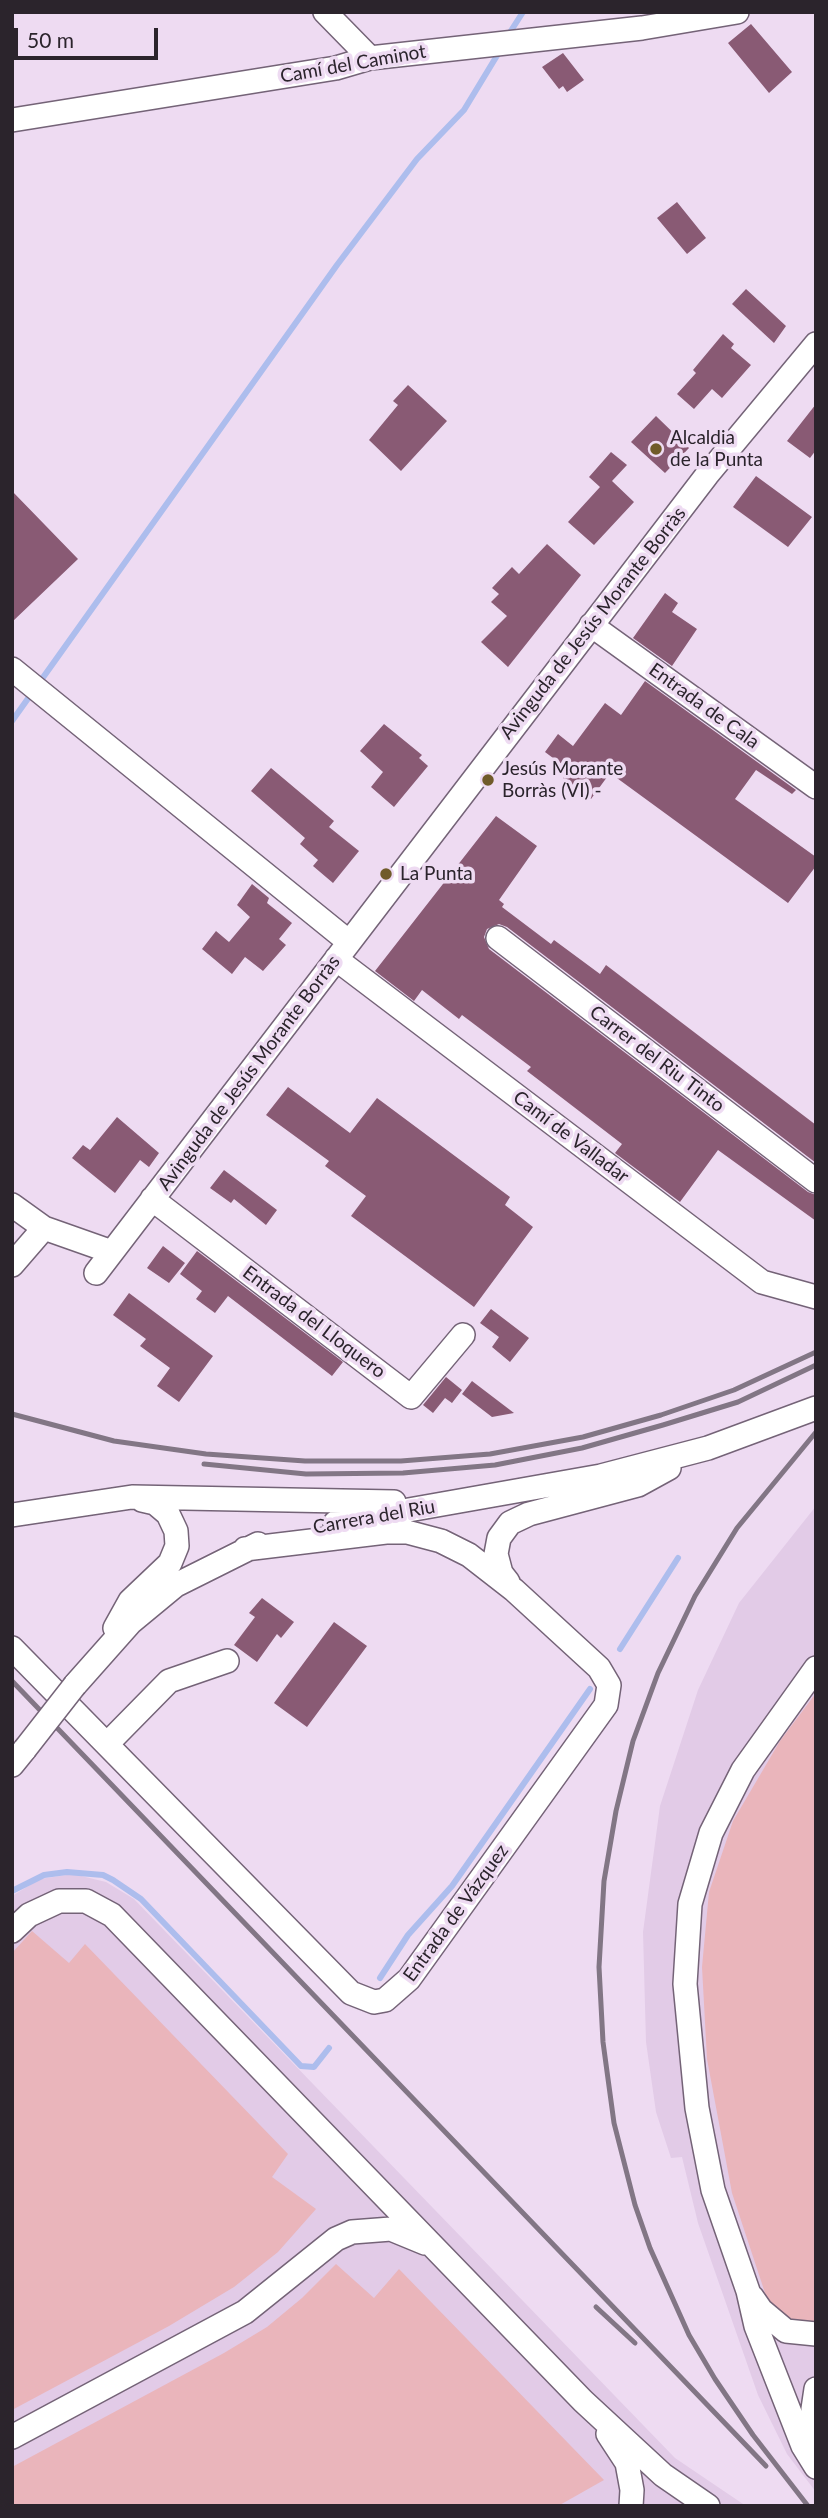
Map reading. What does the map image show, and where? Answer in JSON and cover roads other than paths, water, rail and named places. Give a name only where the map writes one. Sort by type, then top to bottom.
[{"type":"street","points":[[325,12],[370,58]]},
{"type":"street","name":"Camí del Caminot","points":[[12,120],[336,68],[370,58],[642,27],[737,12]]},
{"type":"street","name":"Avinguda de Jesús Morante Borràs","points":[[96,1273],[707,475],[816,344]]},
{"type":"street","name":"Entrada de Cala","points":[[592,625],[816,787]]},
{"type":"street","name":"Camí de Valladar","points":[[19,674],[342,950],[762,1282],[816,1297]]},
{"type":"street","name":"Carrer del Riu Tinto","points":[[498,938],[816,1181]]},
{"type":"street","name":"Entrada del Lloquero","points":[[152,1199],[411,1397],[463,1335]]},
{"type":"street","points":[[12,1205],[44,1228],[112,1252]]},
{"type":"street","points":[[12,1265],[44,1228]]},
{"type":"street","name":"Carrera del Riu","points":[[19,1757],[104,1648],[176,1586],[245,1549],[344,1521],[601,1476],[708,1448],[815,1408]]},
{"type":"street","points":[[514,1590],[501,1573],[496,1554],[499,1538],[510,1523],[528,1514],[638,1485],[708,1448]]},
{"type":"street","points":[[12,1515],[132,1497],[443,1505]]},
{"type":"street","points":[[104,1648],[130,1601],[170,1563],[177,1546],[169,1514],[155,1503],[132,1497]]},
{"type":"street","points":[[245,1549],[359,1534],[407,1532],[441,1541],[469,1555],[514,1590]]},
{"type":"street","name":"Entrada de Vázquez","points":[[12,1648],[351,1993],[374,2001],[385,2000],[409,1979],[606,1705],[610,1695],[609,1685],[599,1668],[514,1590]]},
{"type":"street","points":[[107,1744],[169,1681],[228,1661]]},
{"type":"street","points":[[816,1668],[743,1770],[711,1833],[691,1903],[685,1984],[697,2108],[713,2190],[748,2291],[756,2326],[803,2446],[816,2467]]},
{"type":"street","points":[[12,1931],[29,1915],[59,1901],[86,1902],[112,1914],[583,2401],[663,2474],[708,2506]]},
{"type":"street","points":[[12,2437],[245,2312],[336,2239],[352,2232],[391,2229],[410,2235],[437,2250]]},
{"type":"street","points":[[748,2291],[761,2310],[779,2326],[799,2334],[816,2334]]},
{"type":"street","points":[[816,2389],[813,2409],[816,2434]]},
{"type":"street","points":[[583,2401],[621,2452],[631,2477],[631,2506]]},
{"type":"waterway","points":[[507,37],[523,12]]},
{"type":"waterway","points":[[12,721],[337,265],[417,159],[464,110],[501,49]]},
{"type":"waterway","points":[[620,1649],[678,1558]]},
{"type":"waterway","points":[[380,1978],[408,1935],[452,1886],[590,1689]]},
{"type":"waterway","points":[[12,1891],[44,1875],[67,1872],[103,1875],[141,1899],[301,2066],[314,2067],[329,2048]]},
{"type":"railway","points":[[12,1414],[114,1441],[206,1454],[305,1461],[401,1461],[490,1454],[583,1437],[661,1415],[734,1390],[816,1352]]},
{"type":"railway","points":[[204,1464],[306,1474],[403,1473],[495,1465],[582,1448],[738,1402],[816,1365]]},
{"type":"railway","points":[[808,2506],[753,2435],[715,2379],[689,2335],[650,2248],[635,2205],[614,2123],[603,2042],[599,1967],[604,1881],[616,1811],[633,1741],[658,1673],[695,1596],[737,1528],[816,1432]]},
{"type":"railway","points":[[12,1681],[766,2466]]},
{"type":"railway","points":[[596,2307],[635,2343]]},
{"type":"place","name":"Alcaldia de la Punta","points":[[656,449]]},
{"type":"place","name":"Jesús Morante Borràs (VI) -","points":[[488,780]]},
{"type":"place","name":"La Punta","points":[[386,874]]}]
